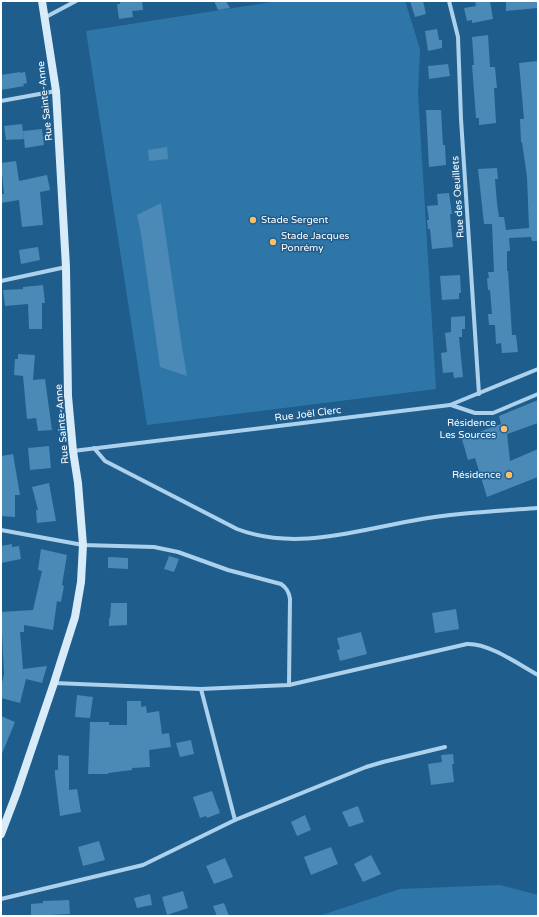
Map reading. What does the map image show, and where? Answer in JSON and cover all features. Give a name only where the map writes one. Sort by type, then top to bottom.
[{"type":"main road","name":"Rue Sainte-Anne","points":[[1,834],[17,792],[75,617],[81,582],[83,546],[78,483],[73,451],[68,396],[66,267],[56,91],[42,1]]},
{"type":"street","points":[[44,18],[76,1]]},
{"type":"street","name":"Rue des Oeuillets","points":[[449,1],[458,37],[460,119],[479,394]]},
{"type":"street","points":[[1,102],[56,91]]},
{"type":"street","points":[[1,281],[66,267]]},
{"type":"street","name":"Rue Joël Clerc","points":[[73,451],[450,405],[538,369]]},
{"type":"street","points":[[450,405],[475,413],[494,413],[538,394]]},
{"type":"street","points":[[94,448],[105,461],[237,529],[253,535],[293,538],[323,538],[410,521],[447,516],[538,508]]},
{"type":"street","points":[[1,530],[83,546],[154,547],[166,549],[228,570],[281,584],[290,593],[289,685]]},
{"type":"street","points":[[54,683],[201,689],[289,685],[467,644],[488,647],[538,675]]},
{"type":"street","points":[[201,689],[236,820]]},
{"type":"street","points":[[1,899],[143,865],[236,820],[370,766],[445,747]]},
{"type":"shaded area","name":"Stade Jacques Ponrémy","points":[[278,1],[405,1],[420,49],[418,94],[436,389],[147,425],[86,31]]},
{"type":"shaded area","points":[[500,885],[538,895],[538,916],[319,916],[400,889]]},
{"type":"building","points":[[120,1],[142,1],[143,10],[132,11],[133,17],[119,19],[117,4],[120,4]]},
{"type":"building","points":[[214,1],[226,1],[230,8],[218,10]]},
{"type":"building","points":[[410,1],[423,1],[426,14],[415,17]]},
{"type":"building","points":[[475,1],[490,1],[493,19],[472,23],[472,20],[467,21],[464,8],[476,6]]},
{"type":"building","points":[[506,1],[538,1],[538,8],[506,11]]},
{"type":"building","points":[[437,29],[439,40],[442,40],[442,48],[428,51],[425,31]]},
{"type":"building","points":[[488,35],[490,67],[495,67],[497,88],[494,88],[496,123],[479,125],[479,118],[476,118],[472,65],[474,65],[472,37]]},
{"type":"building","points":[[538,61],[538,241],[532,241],[531,237],[509,238],[510,251],[507,251],[507,271],[512,335],[516,335],[518,352],[502,353],[501,343],[496,344],[495,325],[489,325],[488,314],[492,314],[490,290],[488,290],[487,278],[489,278],[488,272],[494,272],[492,224],[484,224],[478,169],[497,168],[498,179],[495,179],[499,217],[504,217],[506,230],[529,228],[527,177],[521,142],[520,119],[524,119],[519,63]]},
{"type":"building","points":[[448,64],[450,76],[429,79],[428,66]]},
{"type":"building","points":[[25,72],[27,83],[23,84],[24,86],[1,90],[1,75]]},
{"type":"building","points":[[426,110],[441,110],[446,165],[429,167]]},
{"type":"building","points":[[22,124],[24,139],[6,140],[4,126]]},
{"type":"building","points":[[42,129],[44,145],[25,148],[23,131]]},
{"type":"building","points":[[167,147],[168,159],[149,161],[148,150]]},
{"type":"building","points":[[16,161],[19,181],[47,175],[50,190],[40,192],[43,225],[22,227],[19,200],[1,203],[1,194],[4,194],[1,163]]},
{"type":"building","points":[[449,193],[452,214],[450,214],[453,247],[432,249],[430,229],[428,229],[427,220],[429,220],[427,206],[438,205],[437,194]]},
{"type":"building","points":[[161,203],[187,376],[160,367],[137,215]]},
{"type":"building","points":[[38,247],[40,260],[21,264],[19,250]]},
{"type":"building","points":[[460,275],[461,293],[459,293],[459,299],[442,300],[440,276]]},
{"type":"building","points":[[43,285],[45,303],[42,303],[42,329],[29,329],[28,304],[5,306],[3,290],[23,289],[23,287]]},
{"type":"building","points":[[465,316],[465,329],[462,329],[462,337],[459,337],[463,377],[454,378],[453,372],[443,373],[441,353],[447,352],[445,333],[451,332],[451,317]]},
{"type":"building","points":[[18,354],[35,355],[33,380],[45,379],[52,430],[38,431],[36,418],[27,419],[23,376],[14,375],[15,359],[18,359]]},
{"type":"building","points":[[538,400],[538,423],[507,434],[510,461],[538,449],[538,477],[487,497],[475,458],[468,460],[461,436],[473,434],[501,424],[499,416]]},
{"type":"building","points":[[49,446],[51,468],[30,470],[28,448]]},
{"type":"building","points":[[13,454],[20,495],[15,495],[15,517],[1,516],[1,456]]},
{"type":"building","points":[[49,483],[56,521],[37,523],[36,510],[38,510],[32,487]]},
{"type":"building","points":[[12,544],[12,547],[19,546],[21,559],[1,563],[1,546]]},
{"type":"building","points":[[41,549],[67,555],[62,585],[64,586],[61,602],[57,601],[53,630],[24,625],[24,632],[20,632],[23,669],[47,666],[42,683],[26,679],[20,703],[1,698],[1,687],[4,674],[1,612],[33,610],[42,571],[38,570]]},
{"type":"building","points":[[169,556],[179,559],[174,572],[164,569]]},
{"type":"building","points":[[108,557],[128,558],[128,569],[108,568]]},
{"type":"building","points":[[111,603],[127,603],[127,625],[109,626]]},
{"type":"building","points":[[456,609],[459,629],[435,633],[432,613]]},
{"type":"building","points":[[361,632],[367,654],[340,661],[337,650],[340,649],[337,638]]},
{"type":"building","points":[[77,695],[93,697],[90,718],[75,717]]},
{"type":"building","points":[[127,701],[141,701],[141,707],[146,706],[147,713],[159,711],[162,734],[169,733],[171,747],[149,750],[150,767],[132,768],[132,770],[108,774],[88,774],[90,722],[109,722],[109,725],[127,725]]},
{"type":"building","points":[[1,716],[15,722],[1,756]]},
{"type":"building","points":[[191,740],[194,754],[180,757],[176,743]]},
{"type":"building","points":[[453,754],[454,764],[452,764],[454,782],[431,785],[428,764],[442,762],[441,755]]},
{"type":"building","points":[[58,755],[69,756],[69,790],[77,789],[81,812],[60,816],[55,775],[55,770],[58,770]]},
{"type":"building","points":[[212,791],[220,813],[207,818],[206,816],[200,818],[193,797]]},
{"type":"building","points":[[358,806],[364,822],[349,827],[342,812]]},
{"type":"building","points":[[305,815],[311,830],[297,836],[291,822]]},
{"type":"building","points":[[99,841],[105,860],[83,866],[78,847]]},
{"type":"building","points":[[331,847],[338,864],[311,875],[304,857]]},
{"type":"building","points":[[371,855],[381,874],[363,882],[354,864]]},
{"type":"building","points":[[225,858],[233,877],[214,884],[206,866]]},
{"type":"building","points":[[183,891],[188,908],[167,915],[162,897]]},
{"type":"building","points":[[150,894],[152,905],[137,908],[134,898]]},
{"type":"building","points":[[69,900],[70,914],[31,916],[31,904],[43,903],[43,901]]},
{"type":"building","points":[[224,903],[229,916],[217,916],[213,906]]},
{"type":"place","name":"Stade Sergent","points":[[253,220]]},
{"type":"place","name":"Stade Jacques Ponrémy","points":[[273,242]]},
{"type":"place","name":"Résidence Les Sources","points":[[504,429]]},
{"type":"place","name":"Résidence","points":[[509,475]]}]
